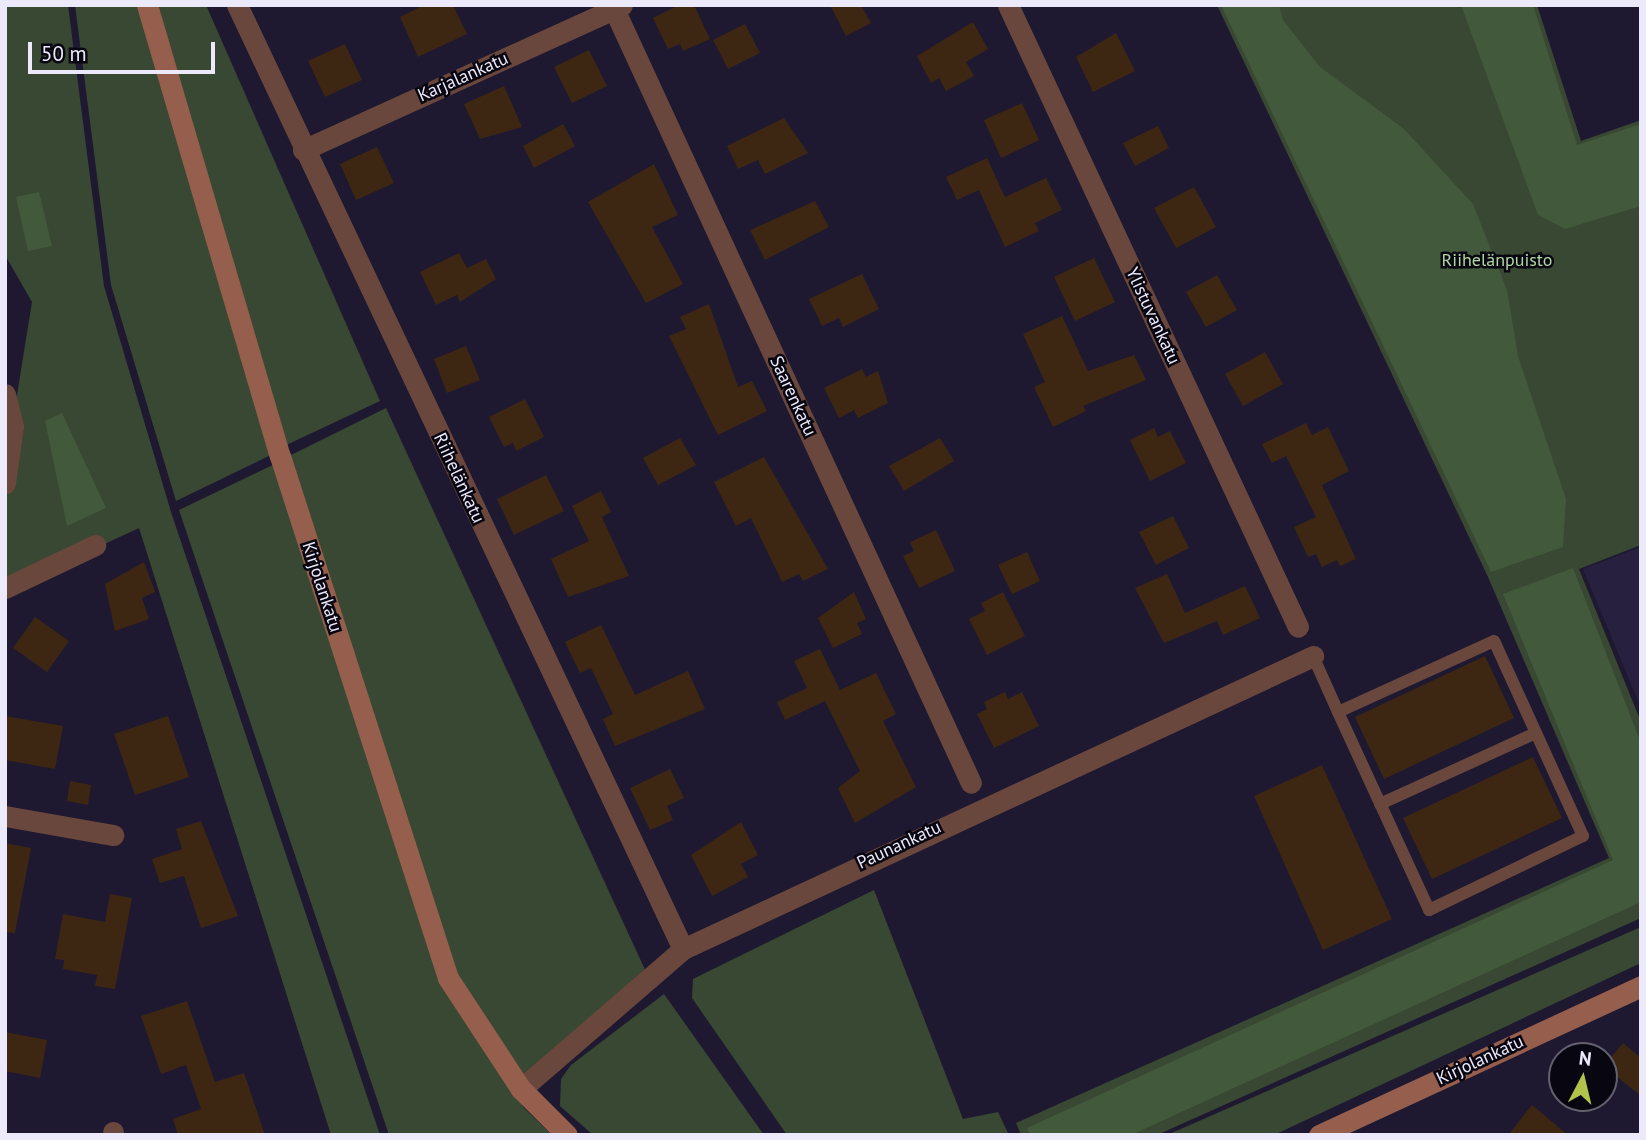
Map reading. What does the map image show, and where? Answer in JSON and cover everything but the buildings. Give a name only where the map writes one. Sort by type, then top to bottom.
[{"type":"main road","name":"Kirjolankatu","points":[[147,5],[276,443],[448,978],[521,1089],[567,1135]]},
{"type":"main road","name":"Kirjolankatu","points":[[1320,1135],[1641,986]]},
{"type":"street","name":"Riihelänkatu","points":[[237,5],[682,949]]},
{"type":"street","name":"Ylistuvankatu","points":[[1008,5],[1298,627]]},
{"type":"street","name":"Karjalankatu","points":[[303,149],[618,7]]},
{"type":"street","name":"Saarenkatu","points":[[618,7],[971,783]]},
{"type":"street","points":[[5,394],[13,426],[5,483]]},
{"type":"street","points":[[5,588],[95,545]]},
{"type":"street","name":"Paunankatu","points":[[521,1089],[682,949],[1313,656]]},
{"type":"street","points":[[5,816],[113,835]]},
{"type":"lane","points":[[1313,656],[1338,712],[1380,804],[1429,910],[1583,836],[1494,641],[1338,712]]},
{"type":"lane","points":[[1380,804],[1536,733]]},
{"type":"shaded area","points":[[1641,547],[1641,708],[1583,569]]},
{"type":"green space","points":[[5,5],[68,5],[104,286],[171,512],[380,1135],[331,1135],[139,528],[5,590],[5,469],[32,302],[5,255]]},
{"type":"green space","points":[[75,5],[143,5],[275,453],[176,501],[111,285]]},
{"type":"green space","points":[[151,5],[206,5],[380,401],[282,447]]},
{"type":"green space","name":"Riihelänpuisto","points":[[1217,5],[1537,5],[1581,141],[1641,120],[1641,545],[1579,569],[1641,722],[1641,918],[1157,1135],[1021,1135],[1016,1123],[1609,858],[1488,577]]},
{"type":"green space","points":[[1221,5],[1279,5],[1283,20],[1320,67],[1404,129],[1473,204],[1507,290],[1518,356],[1566,499],[1563,547],[1491,572]]},
{"type":"green space","points":[[1461,5],[1533,5],[1577,145],[1641,124],[1641,206],[1565,229],[1538,215]]},
{"type":"green space","points":[[39,192],[52,246],[28,251],[16,197]]},
{"type":"green space","points":[[386,408],[647,974],[524,1077],[453,976],[285,458]]},
{"type":"green space","points":[[62,413],[106,508],[67,526],[45,421]]},
{"type":"green space","points":[[277,463],[444,980],[524,1108],[552,1135],[389,1135],[179,510]]},
{"type":"green space","points":[[1573,568],[1641,743],[1641,902],[1131,1135],[1030,1135],[1027,1128],[1613,860],[1503,594]]},
{"type":"green space","points":[[874,890],[963,1119],[998,1112],[1009,1135],[787,1135],[692,998],[693,979]]},
{"type":"green space","points":[[1641,927],[1641,963],[1274,1135],[1167,1135]]},
{"type":"green space","points":[[664,994],[764,1135],[593,1135],[560,1106],[561,1079],[571,1065]]}]
